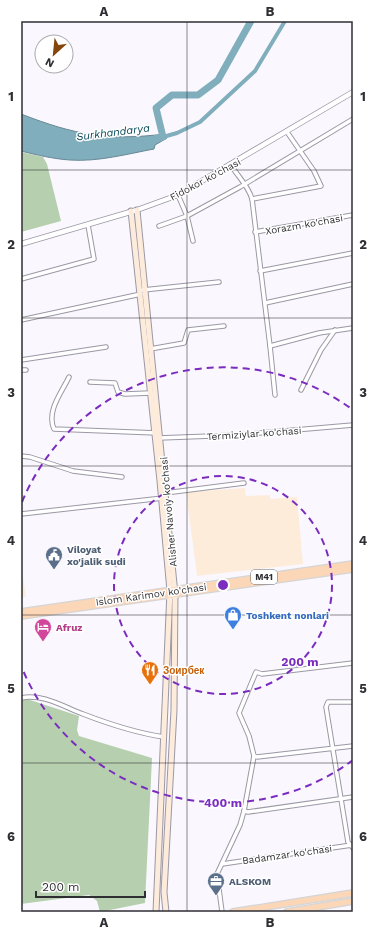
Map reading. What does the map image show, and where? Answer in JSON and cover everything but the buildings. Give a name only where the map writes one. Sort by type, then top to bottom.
[{"type":"main road","name":"Alisher Navoiy ko’chasi","points":[[137,210],[142,292]]},
{"type":"main road","name":"Alisher Navoiy ko’chasi","points":[[131,211],[149,349],[172,593],[172,744],[164,892],[166,912]]},
{"type":"main road","name":"Alisher Navoiy ko’chasi","points":[[149,349],[151,393],[158,436]]},
{"type":"main road","name":"Islom Karimov ko'chasi","points":[[21,616],[353,564]]},
{"type":"main road","name":"Islom Karimov ko'chasi","points":[[21,612],[353,569]]},
{"type":"main road","name":"Alisher Navoiy ko’chasi","points":[[156,912],[172,593]]},
{"type":"main road","points":[[164,744],[172,744]]},
{"type":"main road","points":[[159,836],[167,836]]},
{"type":"main road","points":[[233,912],[353,893]]},
{"type":"main road","points":[[287,912],[353,901]]},
{"type":"street","name":"Fidokor ko'chasi","points":[[21,244],[88,225],[178,196],[353,92]]},
{"type":"street","points":[[158,226],[187,216],[245,184],[353,119]]},
{"type":"street","points":[[252,198],[321,186],[314,171],[287,132]]},
{"type":"street","points":[[231,165],[250,190],[252,198],[275,395]]},
{"type":"street","points":[[178,196],[187,216],[192,241]]},
{"type":"street","name":"Xorazm ko'chasi","points":[[255,232],[353,215]]},
{"type":"street","points":[[21,279],[94,258],[88,225]]},
{"type":"street","points":[[260,271],[353,253]]},
{"type":"street","points":[[21,320],[142,292],[219,282]]},
{"type":"street","points":[[264,303],[353,284]]},
{"type":"street","points":[[149,349],[184,343],[188,330],[224,326]]},
{"type":"street","points":[[270,346],[319,333],[353,328]]},
{"type":"street","points":[[302,390],[321,350],[335,330]]},
{"type":"street","points":[[21,360],[106,347]]},
{"type":"street","points":[[21,370],[26,370]]},
{"type":"street","name":"Termiziylar ko'chasi","points":[[69,377],[57,399],[52,413],[54,429],[158,436],[238,435],[353,425]]},
{"type":"street","points":[[90,382],[115,383],[118,392],[125,394],[151,393]]},
{"type":"street","points":[[21,456],[30,457],[73,471],[122,477]]},
{"type":"street","points":[[21,514],[164,496],[244,483]]},
{"type":"street","points":[[222,912],[217,874],[240,825],[254,756],[249,736],[238,713],[256,672],[262,674],[353,663]]},
{"type":"street","points":[[21,698],[28,696],[46,699],[136,732],[164,737]]},
{"type":"street","points":[[352,846],[348,842],[326,707],[328,702],[353,702]]},
{"type":"street","points":[[254,756],[257,757],[353,746]]},
{"type":"street","points":[[244,811],[248,812],[353,797]]},
{"type":"street","name":"Badamzar ko'chasi","points":[[222,864],[352,846]]},
{"type":"shaded area","points":[[245,488],[246,496],[270,495],[270,499],[297,497],[303,564],[197,576],[186,492]]},
{"type":"shaded area","points":[[21,563],[26,597],[21,597]]},
{"type":"green space","points":[[21,152],[43,157],[47,164],[61,221],[21,232]]},
{"type":"green space","points":[[21,697],[79,716],[77,730],[79,736],[152,758],[145,903],[100,912],[97,901],[89,895],[21,904]]},
{"type":"water","points":[[21,114],[58,127],[92,134],[126,137],[165,134],[167,138],[155,145],[154,149],[112,157],[91,160],[52,158],[21,151]]},
{"type":"waterway","name":"Surkhandarya","points":[[157,138],[163,137],[156,108],[172,95],[198,95],[218,80],[251,21]]},
{"type":"waterway","points":[[163,137],[177,133],[200,122],[255,71],[285,21]]},
{"type":"place","name":"Viloyat xo'jalik sudi","points":[[54,570]]},
{"type":"place","name":"Toshkent nonlari","points":[[233,630]]},
{"type":"place","name":"Afruz","points":[[43,642]]},
{"type":"place","name":"Зоирбек","points":[[150,685]]},
{"type":"place","name":"ALSKOM","points":[[216,896]]}]
